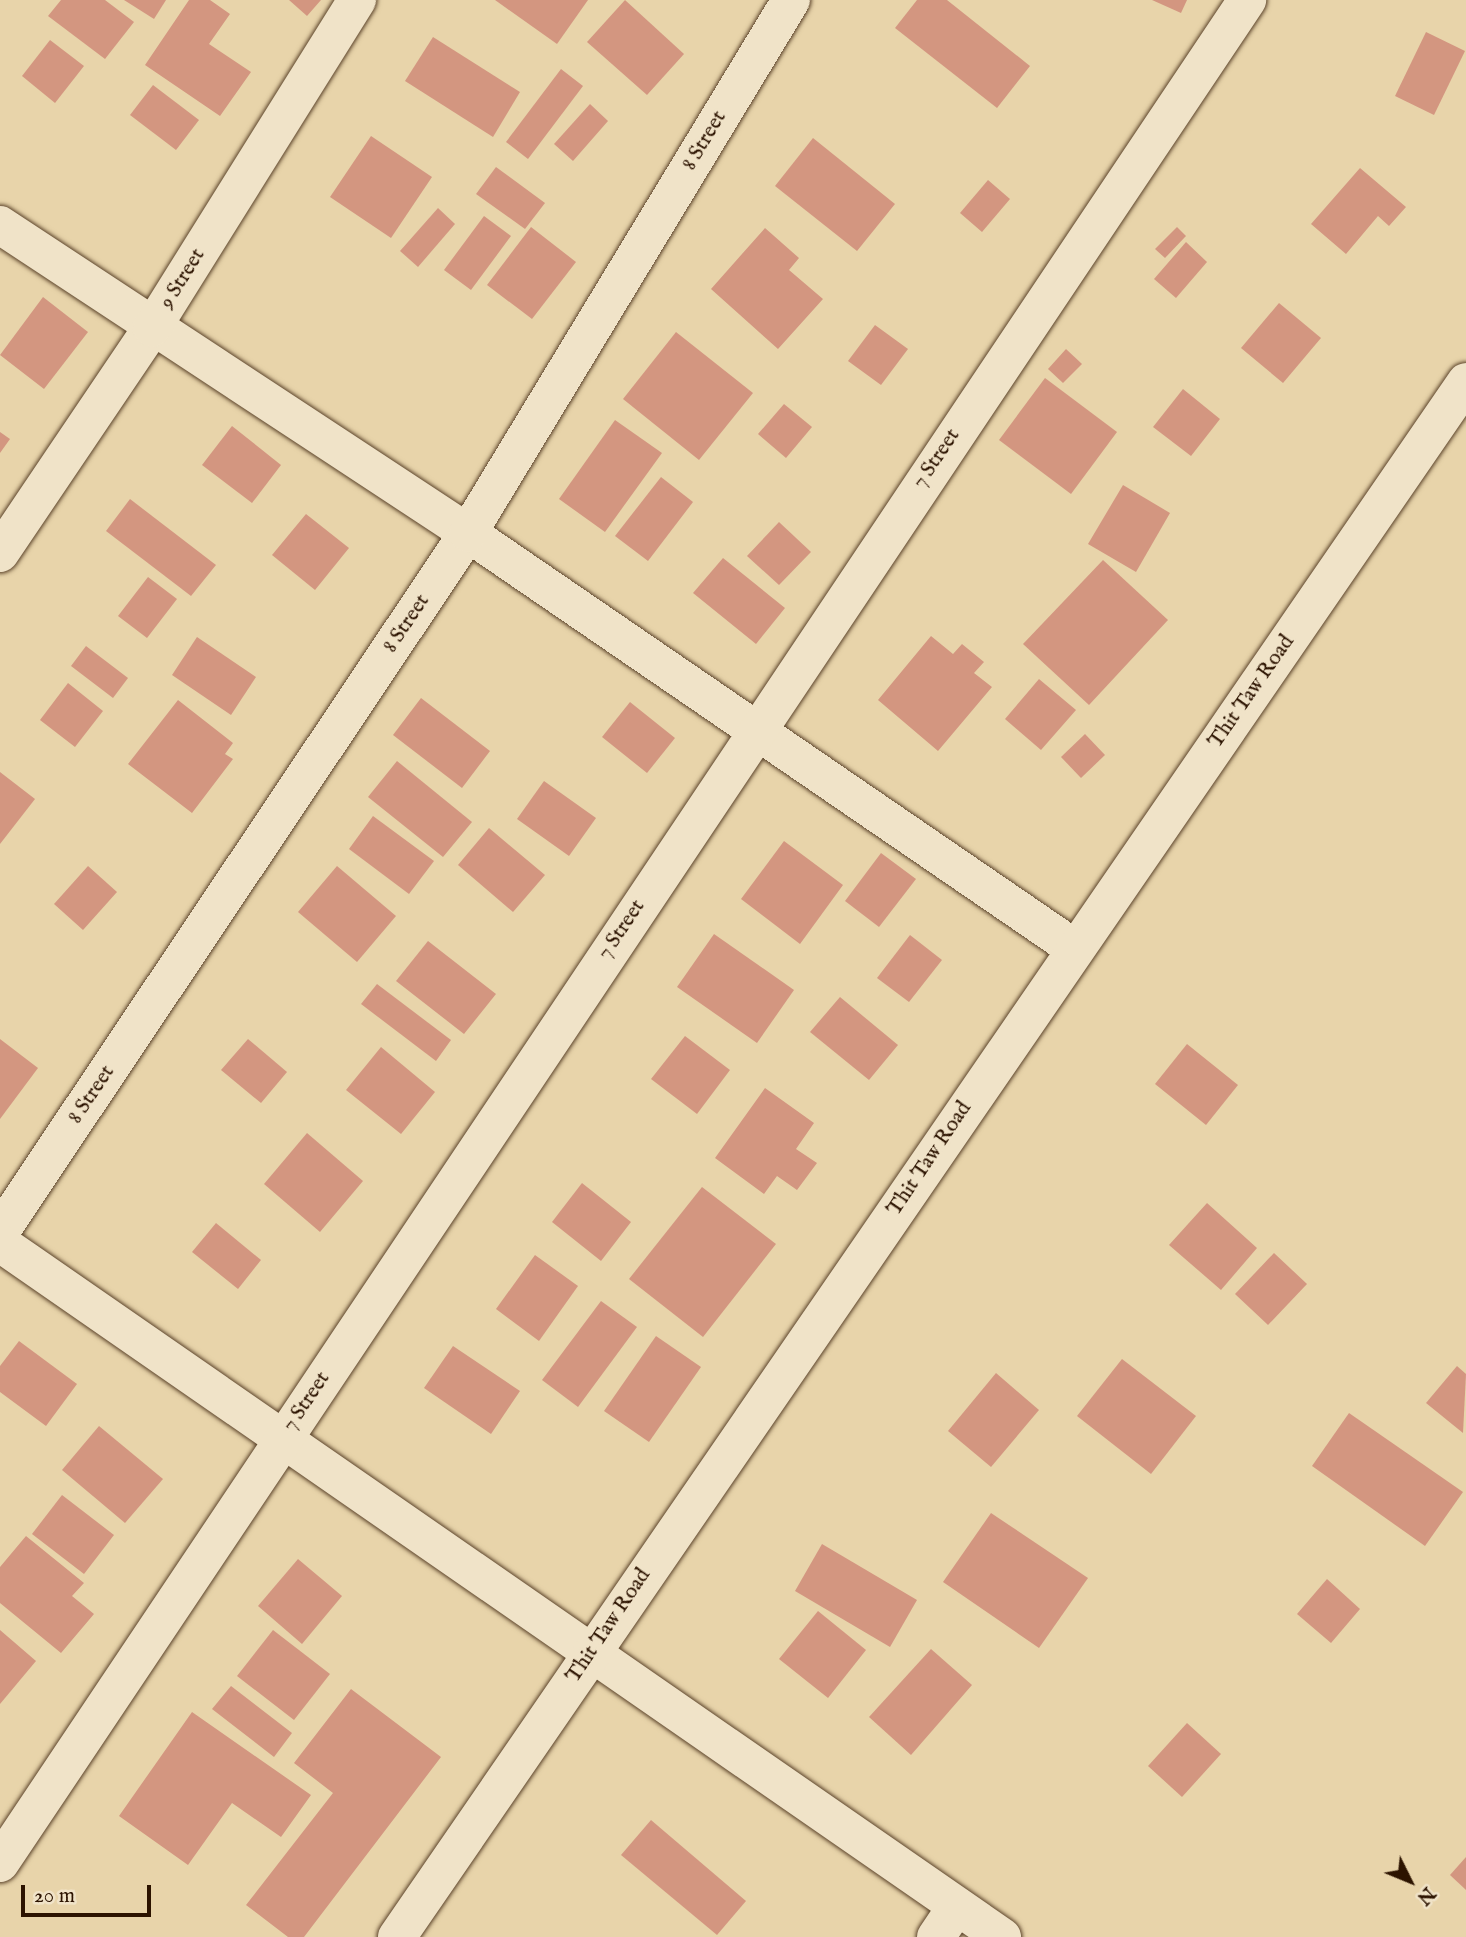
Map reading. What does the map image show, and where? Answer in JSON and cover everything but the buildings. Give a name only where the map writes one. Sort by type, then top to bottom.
[{"type":"street","name":"9 Street","points":[[0,553],[152,328],[357,0]]},
{"type":"street","name":"8 Street","points":[[0,1232],[468,533],[791,0]]},
{"type":"street","name":"7 Street","points":[[0,1863],[753,733],[1247,0]]},
{"type":"street","points":[[0,225],[152,328],[468,533],[753,733],[1074,948]]},
{"type":"street","name":"Thit Taw Road","points":[[397,1937],[1074,948],[1466,382]]},
{"type":"street","points":[[0,1243],[280,1443],[589,1654],[947,1922],[1002,1937]]}]
